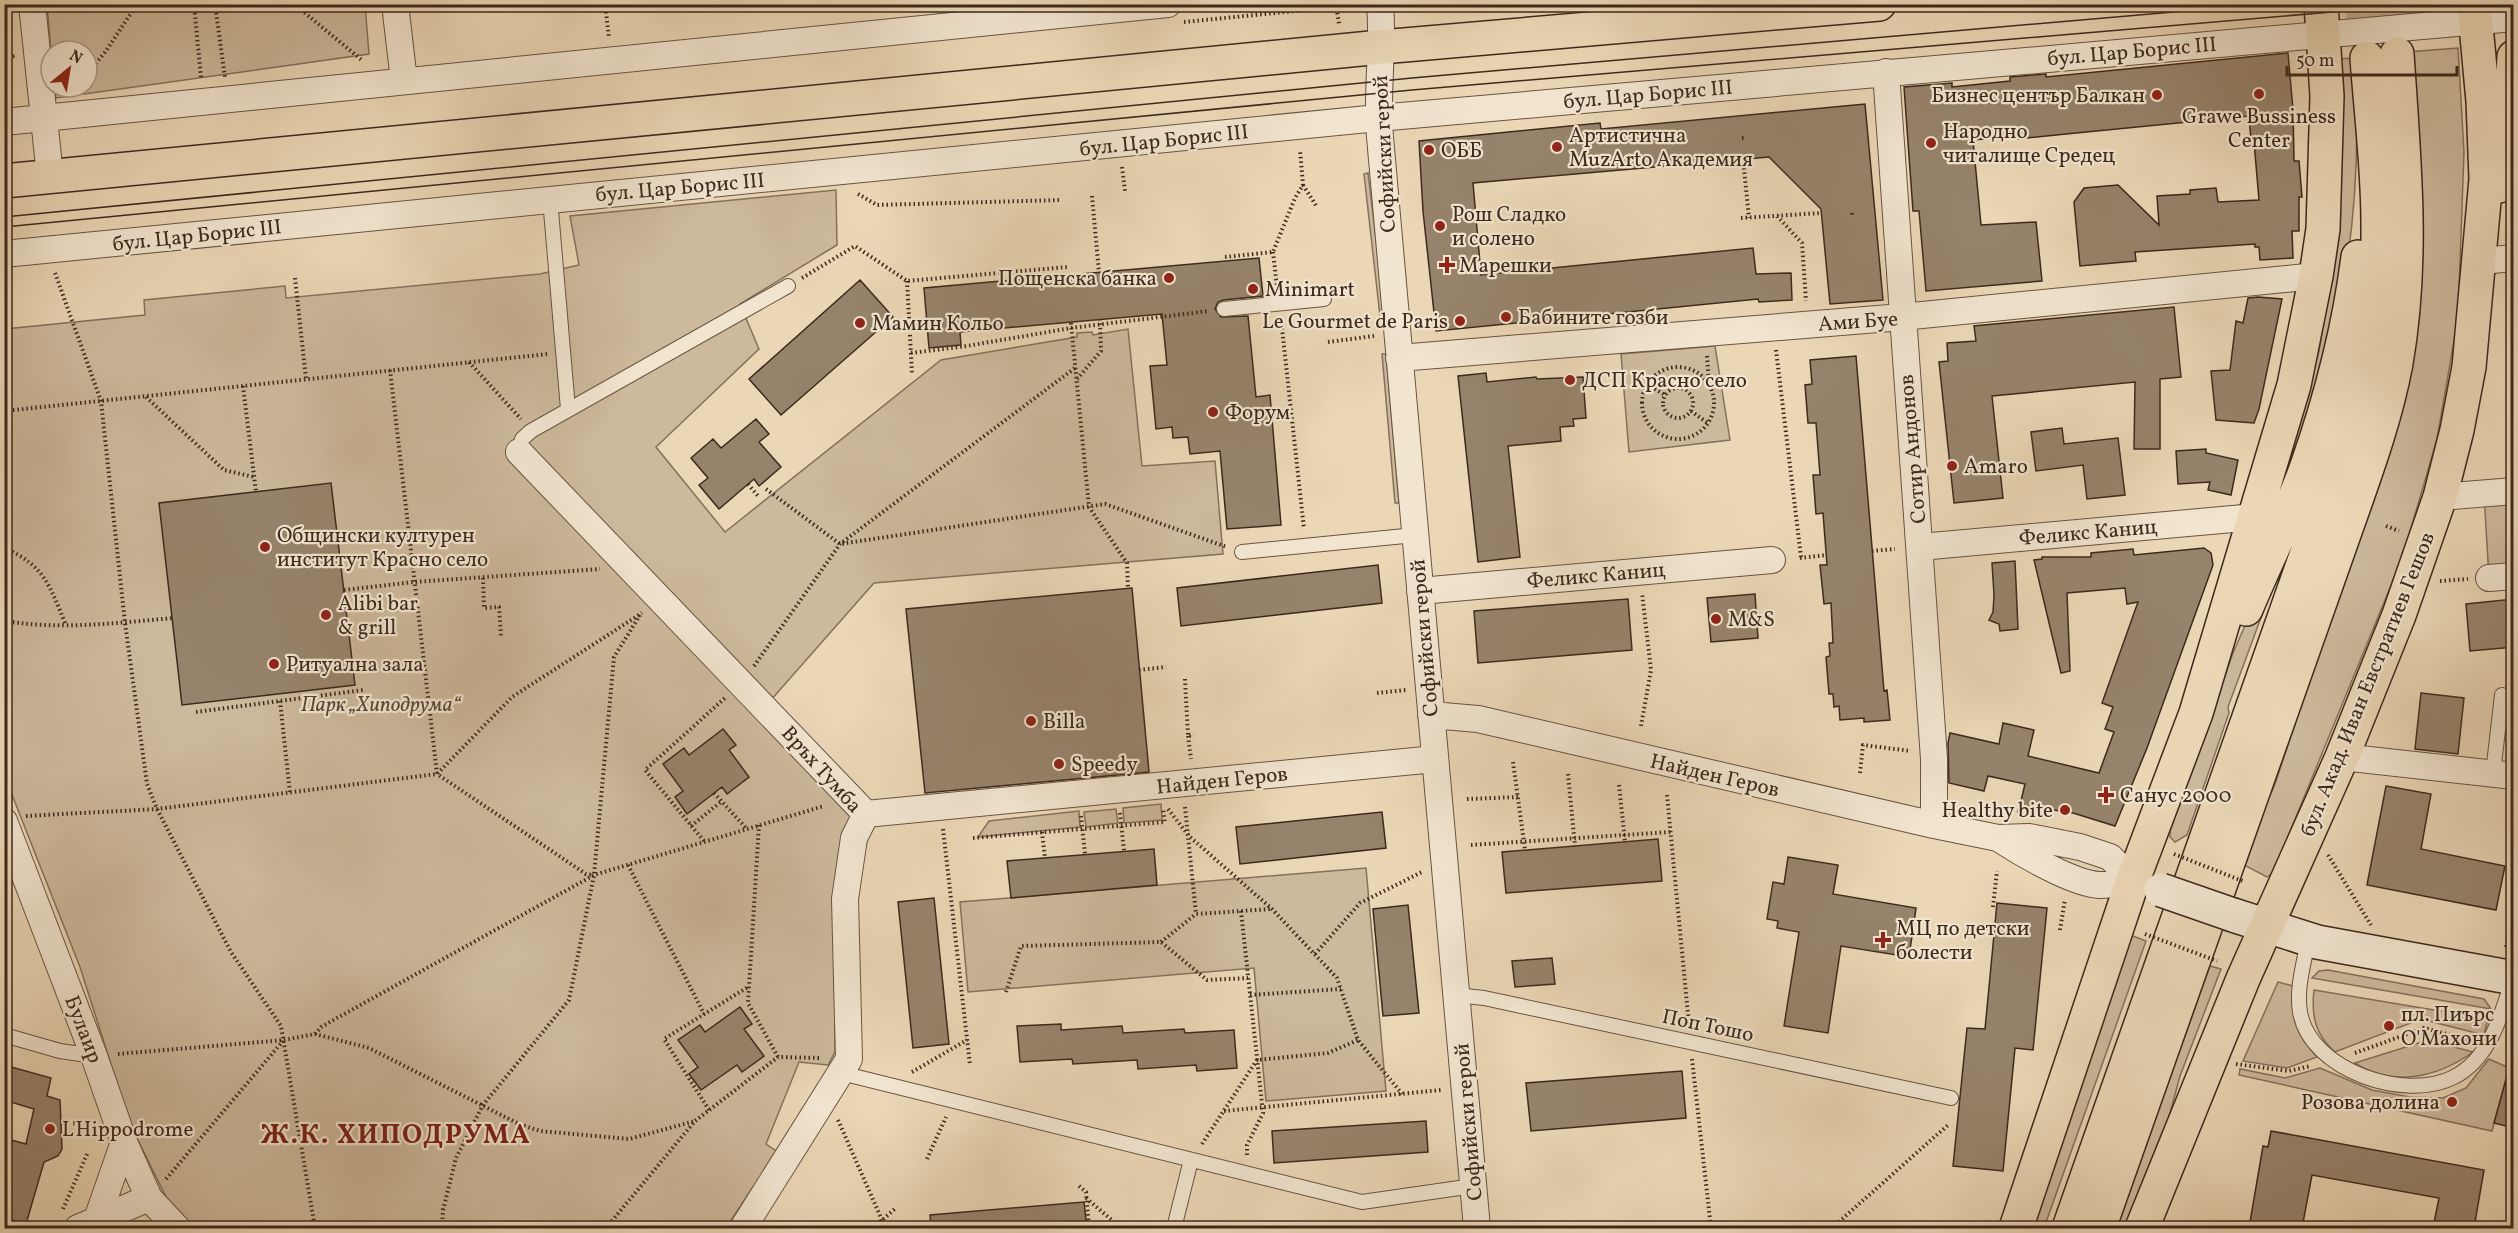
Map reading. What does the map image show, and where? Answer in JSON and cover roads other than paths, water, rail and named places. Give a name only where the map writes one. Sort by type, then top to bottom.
[{"type":"main road","points":[[4,181],[1381,47],[1879,4]]},
{"type":"main road","name":"бул. Акад. Иван Евстратиев Гешов","points":[[2142,1228],[2265,927],[2342,757],[2399,615],[2439,497],[2457,430],[2467,378],[2481,261],[2486,160],[2475,13]]},
{"type":"main road","points":[[2016,1228],[2147,885],[2294,385],[2323,230],[2327,159],[2323,20]]},
{"type":"main road","points":[[2099,1228],[2357,498],[2396,364],[2407,254],[2407,196],[2382,56],[2371,114],[2358,257],[2341,354],[2307,468],[2243,614],[2196,713]]},
{"type":"main road","points":[[2481,261],[2509,141],[2514,57]]},
{"type":"main road","points":[[2069,1228],[2345,445],[2361,391],[2374,307],[2377,264],[2378,221],[2371,114]]},
{"type":"main road","points":[[2147,885],[2308,940],[2511,968]]},
{"type":"street","points":[[32,4],[50,176]]},
{"type":"street","points":[[395,4],[404,81]]},
{"type":"street","points":[[4,122],[1049,11],[1168,4]]},
{"type":"street","name":"Софийски герой","points":[[1380,4],[1378,118],[1477,1228]]},
{"type":"street","name":"бул. Цар Борис III","points":[[4,254],[1378,118],[1886,72],[2323,20],[2475,13],[2514,18]]},
{"type":"street","name":"Сотир Андонов","points":[[1886,72],[1934,759],[1934,825]]},
{"type":"street","points":[[2481,261],[2514,258]]},
{"type":"street","name":"Ами Буе","points":[[1400,358],[1902,317],[2316,276]]},
{"type":"street","name":"Връх Тумба","points":[[525,441],[630,567],[866,814],[854,838],[845,899],[845,1066]]},
{"type":"street","points":[[2439,497],[2514,491]]},
{"type":"street","name":"Феликс Каниц","points":[[1920,547],[2255,517]]},
{"type":"street","name":"Феликс Каниц","points":[[1420,591],[1772,560]]},
{"type":"street","name":"Найден Геров","points":[[1431,715],[1478,719],[1998,838],[2042,863],[2084,882],[2100,885],[2147,885]]},
{"type":"street","points":[[2342,757],[2503,775]]},
{"type":"street","name":"Найден Геров","points":[[866,814],[942,808],[1188,776],[1435,759]]},
{"type":"street","name":"Булаир","points":[[10,819],[124,1142],[150,1198],[177,1228]]},
{"type":"street","points":[[743,1228],[845,1066]]},
{"type":"street","points":[[78,1223],[124,1142]]},
{"type":"street","points":[[78,1223],[150,1198]]},
{"type":"lane","points":[[550,199],[568,409]]},
{"type":"lane","points":[[525,441],[568,409],[788,286]]},
{"type":"lane","points":[[1224,309],[1324,299]]},
{"type":"lane","points":[[1236,550],[1306,546],[1415,535]]},
{"type":"lane","points":[[2502,695],[2503,775]]},
{"type":"lane","points":[[2308,940],[2299,990],[2300,1013],[2307,1033],[2322,1052],[2342,1068],[2387,1083],[2410,1085],[2434,1083],[2454,1077],[2471,1064],[2497,1027],[2511,968]]},
{"type":"lane","name":"Поп Тошо","points":[[1456,995],[1484,998],[1951,1098]]},
{"type":"lane","points":[[4,1035],[60,1051],[94,1056]]},
{"type":"lane","points":[[845,1066],[890,1085],[1362,1202],[1473,1186]]},
{"type":"lane","points":[[1174,1228],[1191,1160]]},
{"type":"tunnel","points":[[2362,4],[2367,58]]},
{"type":"tunnel","points":[[2392,4],[2397,54]]},
{"type":"tram line","points":[[4,217],[1412,78],[2266,4]]},
{"type":"tram line","points":[[4,227],[1412,90],[2426,4]]},
{"type":"place","name":"Grawe Bussiness Center","points":[[2259,94]]},
{"type":"place","name":"Бизнес център Балкан","points":[[2157,95]]},
{"type":"place","name":"Народно читалище Средец","points":[[1931,143]]},
{"type":"place","name":"Артистична MuzArto Академия","points":[[1557,147]]},
{"type":"place","name":"ОББ","points":[[1429,150]]},
{"type":"place","name":"Рош Сладко и солено","points":[[1440,226]]},
{"type":"place","name":"Марешки","points":[[1447,265]]},
{"type":"place","name":"Пощенска банка","points":[[1169,278]]},
{"type":"place","name":"Minimart","points":[[1253,289]]},
{"type":"place","name":"Бабините гозби","points":[[1506,317]]},
{"type":"place","name":"Le Gourmet de Paris","points":[[1460,321]]},
{"type":"place","name":"Мамин Кольо","points":[[860,323]]},
{"type":"place","name":"ДСП Красно село","points":[[1570,380]]},
{"type":"place","name":"Форум","points":[[1213,412]]},
{"type":"place","name":"Amaro","points":[[1952,466]]},
{"type":"place","name":"Общински културен институт Красно село","points":[[265,547]]},
{"type":"place","name":"Alibi bar & grill","points":[[326,615]]},
{"type":"place","name":"M&S","points":[[1716,619]]},
{"type":"place","name":"Ритуална зала","points":[[274,664]]},
{"type":"place","name":"Billa","points":[[1031,721]]},
{"type":"place","name":"Speedy","points":[[1059,764]]},
{"type":"place","name":"Санус 2000","points":[[2106,795]]},
{"type":"place","name":"Healthy bite","points":[[2065,810]]},
{"type":"place","name":"МЦ по детски болести","points":[[1883,940]]},
{"type":"place","name":"пл. Пиърс О'Махони","points":[[2389,1026]]},
{"type":"place","name":"Розова долина","points":[[2452,1102]]},
{"type":"place","name":"L'Hippodrome","points":[[50,1129]]},
{"type":"district","name":"Ж.К. ХИПОДРУМА","points":[[396,1134]]},
{"type":"park label","name":"Парк „Хиподрума“","points":[[381,704]]}]
